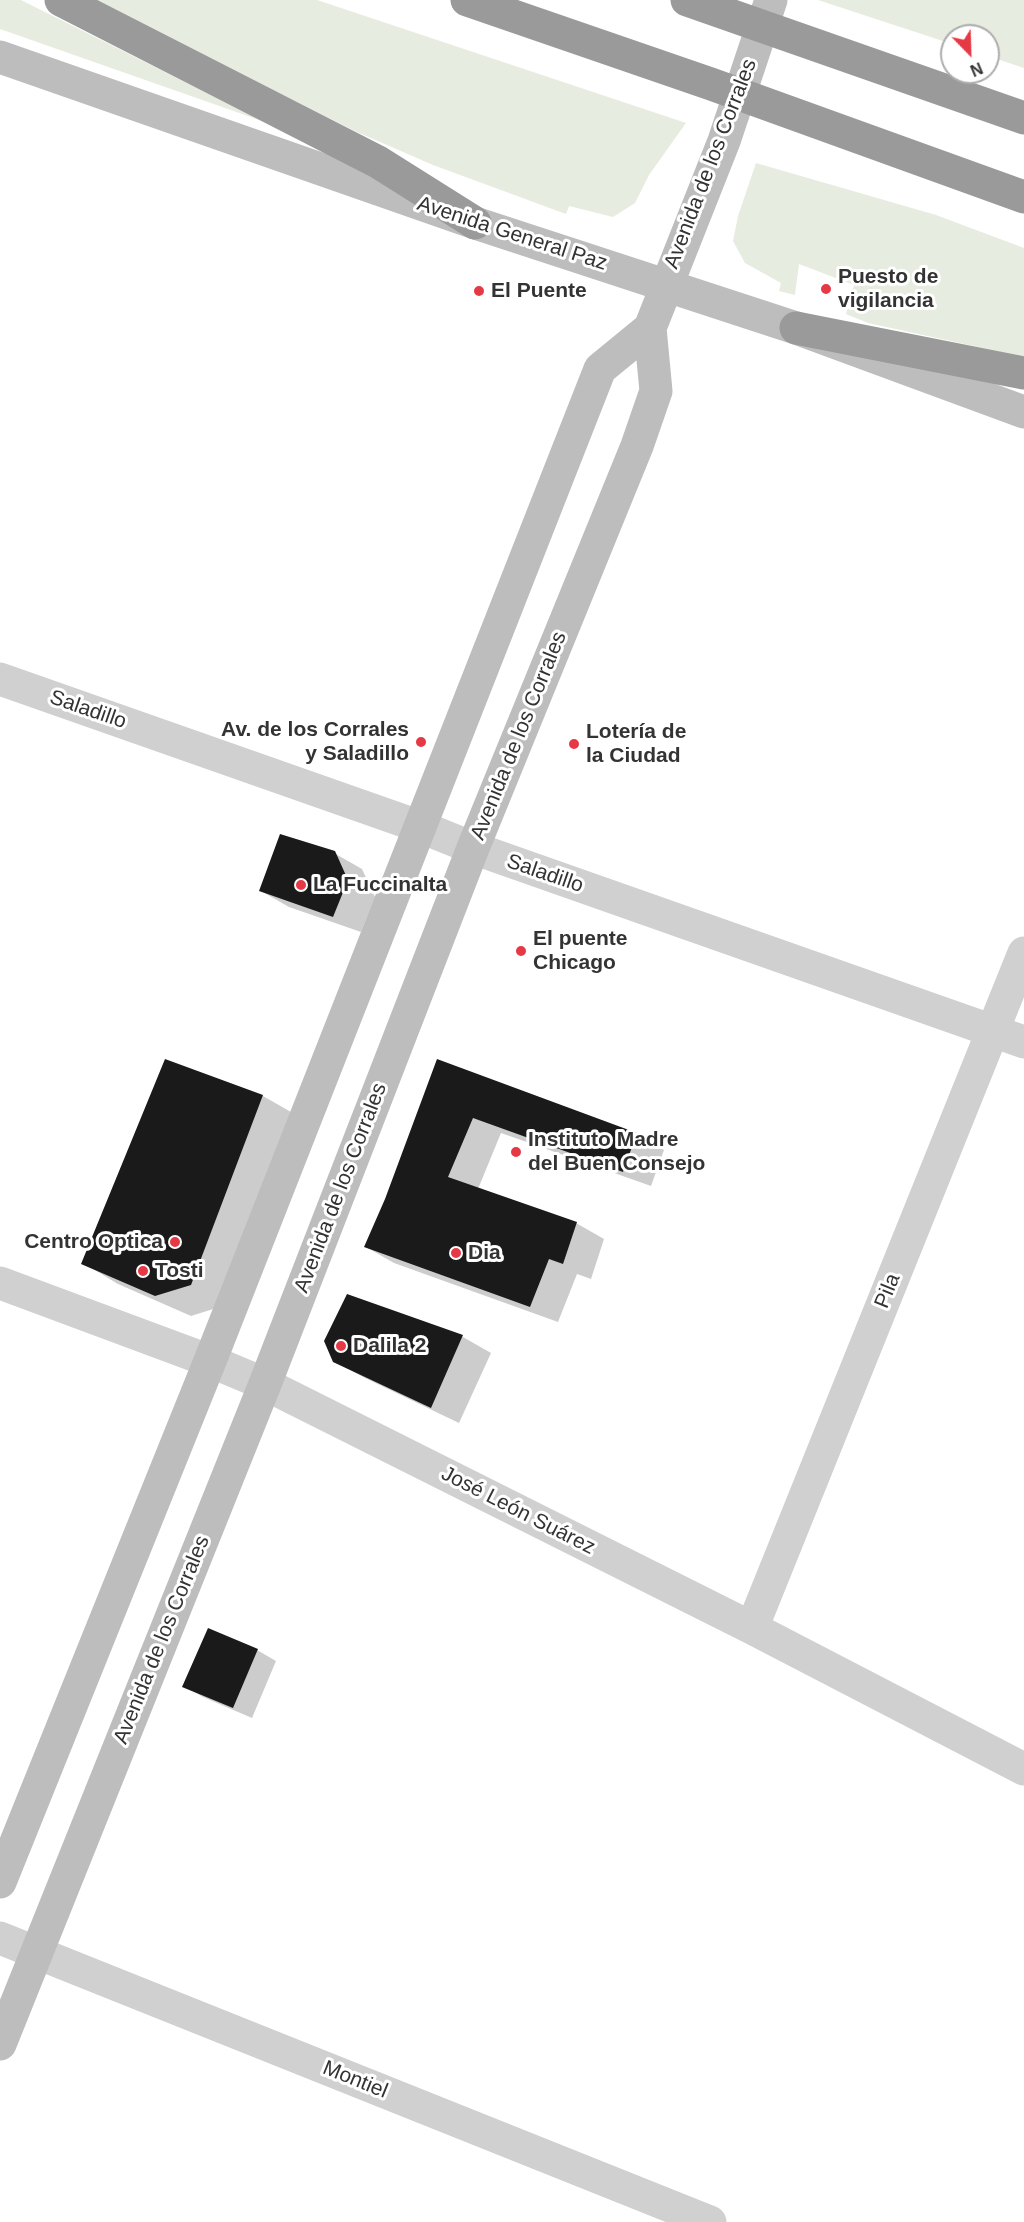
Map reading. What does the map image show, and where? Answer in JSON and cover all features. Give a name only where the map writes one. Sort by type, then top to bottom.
[{"type":"highway","points":[[61,0],[378,162],[475,223]]},
{"type":"highway","points":[[467,0],[711,84],[1024,197]]},
{"type":"highway","points":[[687,0],[1024,118]]},
{"type":"highway","points":[[796,328],[1024,373]]},
{"type":"main road","name":"Avenida de los Corrales","points":[[0,2044],[265,1384],[473,848],[637,446],[656,391],[650,328],[724,141],[771,0]]},
{"type":"main road","name":"Avenida General Paz","points":[[0,57],[475,223],[796,328],[1024,412]]},
{"type":"main road","points":[[0,1882],[210,1361],[600,369],[650,328]]},
{"type":"street","name":"Saladillo","points":[[0,679],[1024,1042]]},
{"type":"street","name":"Pila","points":[[752,1628],[1024,953]]},
{"type":"street","name":"José León Suárez","points":[[0,1283],[210,1361],[265,1384],[752,1628],[1024,1769]]},
{"type":"street","name":"Montiel","points":[[0,1938],[710,2222]]},
{"type":"shaded area","points":[[0,0],[21,0],[265,122],[0,29]]},
{"type":"shaded area","points":[[92,0],[317,0],[686,123],[649,175],[635,203],[613,217],[569,206],[566,214],[433,165],[357,132]]},
{"type":"shaded area","points":[[818,0],[1024,0],[1024,68],[1000,60],[1000,24],[940,24],[940,40]]},
{"type":"shaded area","points":[[756,163],[936,215],[1024,248],[1024,357],[868,323],[846,314],[854,285],[799,264],[795,295],[779,291],[781,283],[745,263],[733,241],[738,216]]},
{"type":"building","points":[[280,834],[335,851],[348,880],[333,917],[259,891]]},
{"type":"building","points":[[165,1059],[263,1095],[191,1285],[155,1296],[81,1264]]},
{"type":"building","points":[[437,1059],[637,1133],[623,1172],[473,1118],[448,1177],[577,1222],[563,1264],[549,1259],[530,1307],[364,1247],[385,1199]]},
{"type":"building","points":[[347,1294],[463,1335],[431,1408],[333,1362],[324,1341]]},
{"type":"building","points":[[208,1628],[258,1649],[233,1708],[182,1687]]},
{"type":"place","name":"Puesto de vigilancia","points":[[826,289]]},
{"type":"place","name":"El Puente","points":[[479,291]]},
{"type":"place","name":"Av. de los Corrales y Saladillo","points":[[421,742]]},
{"type":"place","name":"Lotería de la Ciudad","points":[[574,744]]},
{"type":"place","name":"La Fuccinalta","points":[[301,885]]},
{"type":"place","name":"El puente Chicago","points":[[521,951]]},
{"type":"place","name":"Instituto Madre del Buen Consejo","points":[[516,1152]]},
{"type":"place","name":"Centro Optica","points":[[175,1242]]},
{"type":"place","name":"Dia","points":[[456,1253]]},
{"type":"place","name":"Tosti","points":[[143,1271]]},
{"type":"place","name":"Dalila 2","points":[[341,1346]]}]
